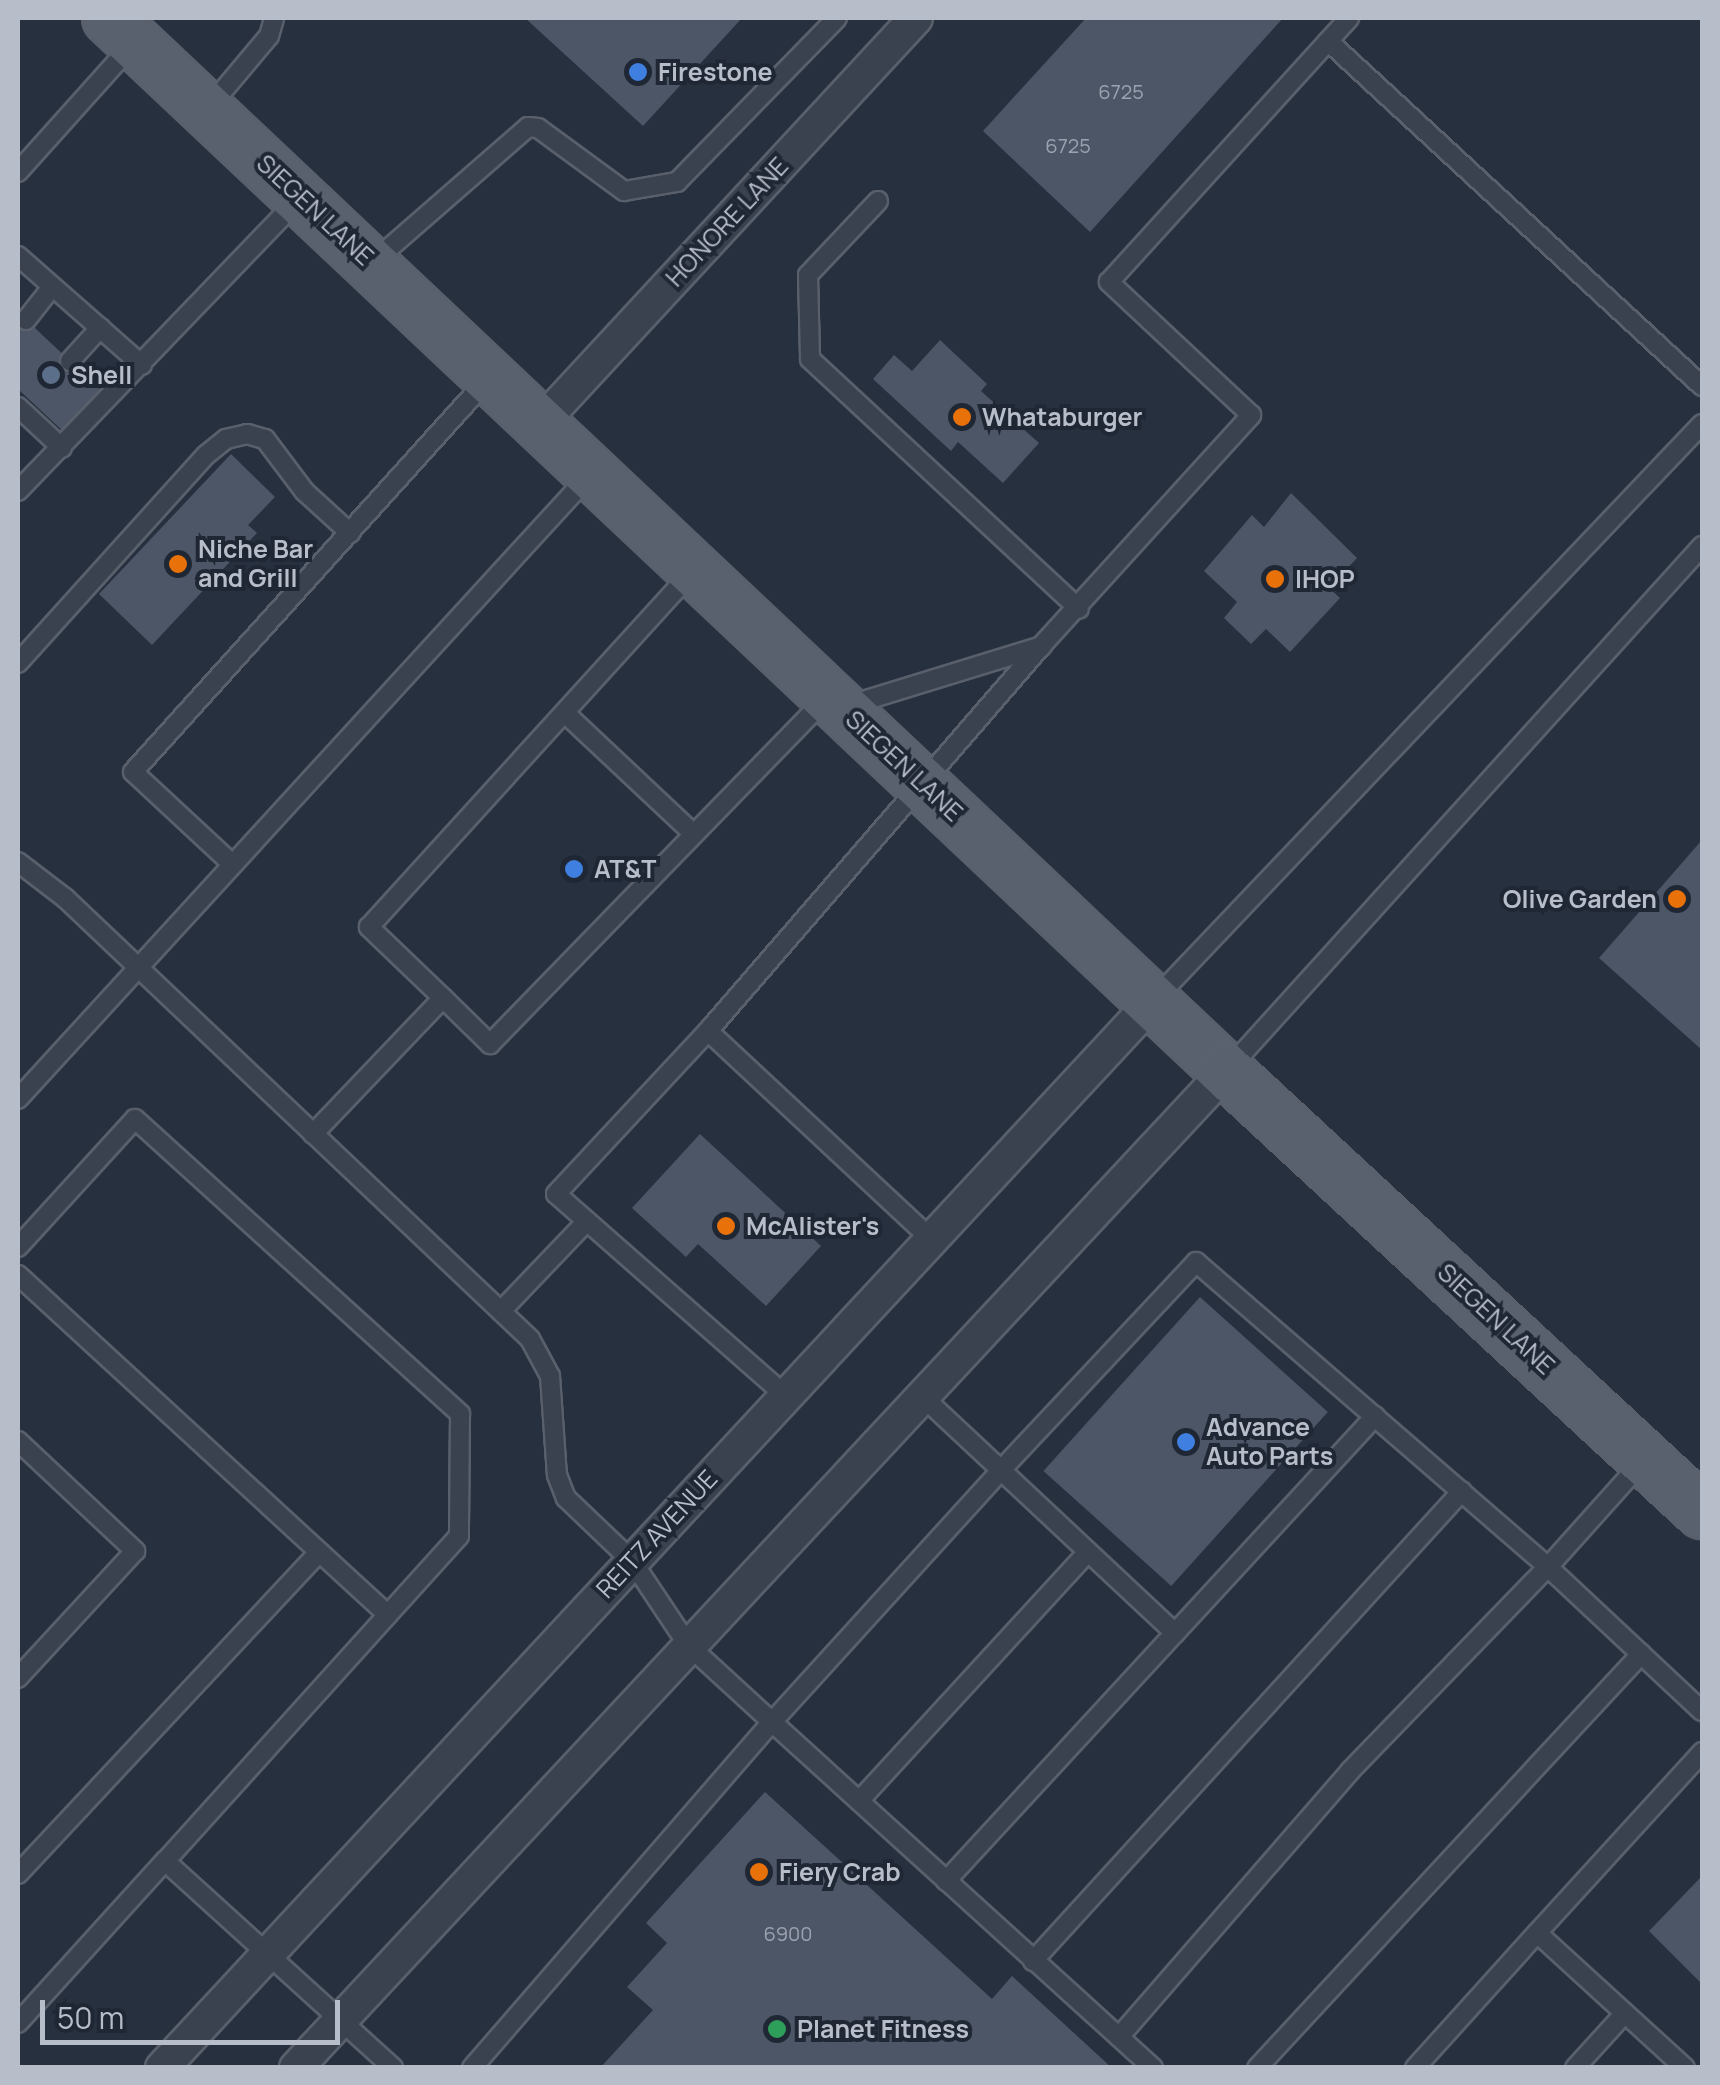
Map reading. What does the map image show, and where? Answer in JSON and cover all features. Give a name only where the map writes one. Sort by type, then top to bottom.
[{"type":"main road","name":"SIEGEN LANE","points":[[122,30],[491,376],[538,426],[696,568],[1226,1071],[1702,1512]]},
{"type":"street","name":"HONORE LANE","points":[[538,426],[901,22]]},
{"type":"street","name":"REITZ AVENUE","points":[[162,2068],[1153,1001]]},
{"type":"street","points":[[296,2068],[1226,1071]]},
{"type":"lane","points":[[208,110],[269,36],[274,18]]},
{"type":"lane","points":[[372,263],[528,127],[538,128],[624,192],[677,182],[837,18]]},
{"type":"lane","points":[[786,1396],[556,1194],[708,1031],[1042,646],[1251,415],[1109,282],[1349,18]]},
{"type":"lane","points":[[18,172],[122,30]]},
{"type":"lane","points":[[1328,41],[1702,386]]},
{"type":"lane","points":[[18,491],[300,197]]},
{"type":"lane","points":[[878,200],[808,274],[810,359],[1079,609]]},
{"type":"lane","points":[[18,256],[142,365]]},
{"type":"lane","points":[[26,320],[52,286]]},
{"type":"lane","points":[[70,361],[100,328]]},
{"type":"lane","points":[[230,862],[133,772],[491,376]]},
{"type":"lane","points":[[25,408],[62,448]]},
{"type":"lane","points":[[1153,1001],[1702,424]]},
{"type":"lane","points":[[18,664],[206,455],[226,439],[247,434],[264,440],[305,492],[350,533]]},
{"type":"lane","points":[[18,1099],[230,862],[593,472]]},
{"type":"lane","points":[[1226,1071],[1702,546]]},
{"type":"lane","points":[[696,568],[369,927],[490,1044],[694,834],[836,701],[1042,646]]},
{"type":"lane","points":[[566,714],[694,834]]},
{"type":"lane","points":[[18,862],[65,898],[538,1350],[550,1376],[557,1475],[566,1498],[632,1561],[688,1645],[1153,2068]]},
{"type":"lane","points":[[313,1134],[443,998]]},
{"type":"lane","points":[[708,1031],[931,1240]]},
{"type":"lane","points":[[18,1247],[135,1119],[460,1414],[459,1536],[18,2023]]},
{"type":"lane","points":[[501,1311],[587,1221]]},
{"type":"lane","points":[[472,2068],[772,1722],[1196,1262],[1462,1491],[1702,1711]]},
{"type":"lane","points":[[18,1275],[388,1615]]},
{"type":"lane","points":[[922,1396],[1175,1633]]},
{"type":"lane","points":[[946,1882],[1375,1416]]},
{"type":"lane","points":[[18,1441],[135,1552],[18,1678]]},
{"type":"lane","points":[[1120,2037],[1350,1771],[1548,1568],[1646,1457]]},
{"type":"lane","points":[[1032,1961],[1462,1491]]},
{"type":"lane","points":[[18,1874],[319,1552]]},
{"type":"lane","points":[[859,1802],[1088,1552]]},
{"type":"lane","points":[[1257,2068],[1641,1654]]},
{"type":"lane","points":[[1414,2068],[1702,1752]]},
{"type":"lane","points":[[164,1862],[393,2068]]},
{"type":"lane","points":[[1537,1932],[1686,2068]]},
{"type":"lane","points":[[1575,2068],[1626,2013]]},
{"type":"building","name":"Firestone","points":[[525,18],[742,18],[643,126]]},
{"type":"building","points":[[1086,18],[1283,18],[1090,232],[983,131]]},
{"type":"building","name":"Shell","points":[[18,312],[105,394],[67,435],[18,389]]},
{"type":"building","name":"Whataburger","points":[[940,340],[987,384],[981,391],[1039,443],[1003,483],[958,442],[951,451],[873,379],[894,355],[912,371]]},
{"type":"building","name":"Niche Bar and Grill","points":[[231,454],[275,497],[248,525],[257,533],[152,645],[99,594]]},
{"type":"building","name":"IHOP","points":[[1291,493],[1357,558],[1329,588],[1340,598],[1290,652],[1266,629],[1251,644],[1224,618],[1237,602],[1204,571],[1252,515],[1264,527]]},
{"type":"building","name":"Olive Garden","points":[[1702,840],[1702,1050],[1599,958]]},
{"type":"building","name":"McAlister's","points":[[700,1134],[821,1246],[766,1306],[698,1244],[686,1257],[632,1208]]},
{"type":"building","name":"Advance Auto Parts","points":[[1200,1297],[1328,1412],[1171,1586],[1043,1471]]},
{"type":"building","points":[[765,1792],[992,1999],[1012,1976],[1112,2068],[600,2068],[653,2010],[627,1987],[667,1943],[646,1923]]},
{"type":"building","points":[[1702,1876],[1702,1984],[1649,1931]]},
{"type":"place","name":"Firestone","points":[[638,72]]},
{"type":"place","name":"Shell","points":[[51,375]]},
{"type":"place","name":"Whataburger","points":[[962,417]]},
{"type":"place","name":"Niche Bar and Grill","points":[[178,564]]},
{"type":"place","name":"IHOP","points":[[1275,579]]},
{"type":"place","name":"AT&T","points":[[574,869]]},
{"type":"place","name":"Olive Garden","points":[[1677,899]]},
{"type":"place","name":"McAlister's","points":[[726,1226]]},
{"type":"place","name":"Advance Auto Parts","points":[[1186,1442]]},
{"type":"place","name":"Fiery Crab","points":[[759,1872]]},
{"type":"place","name":"Planet Fitness","points":[[777,2029]]}]
